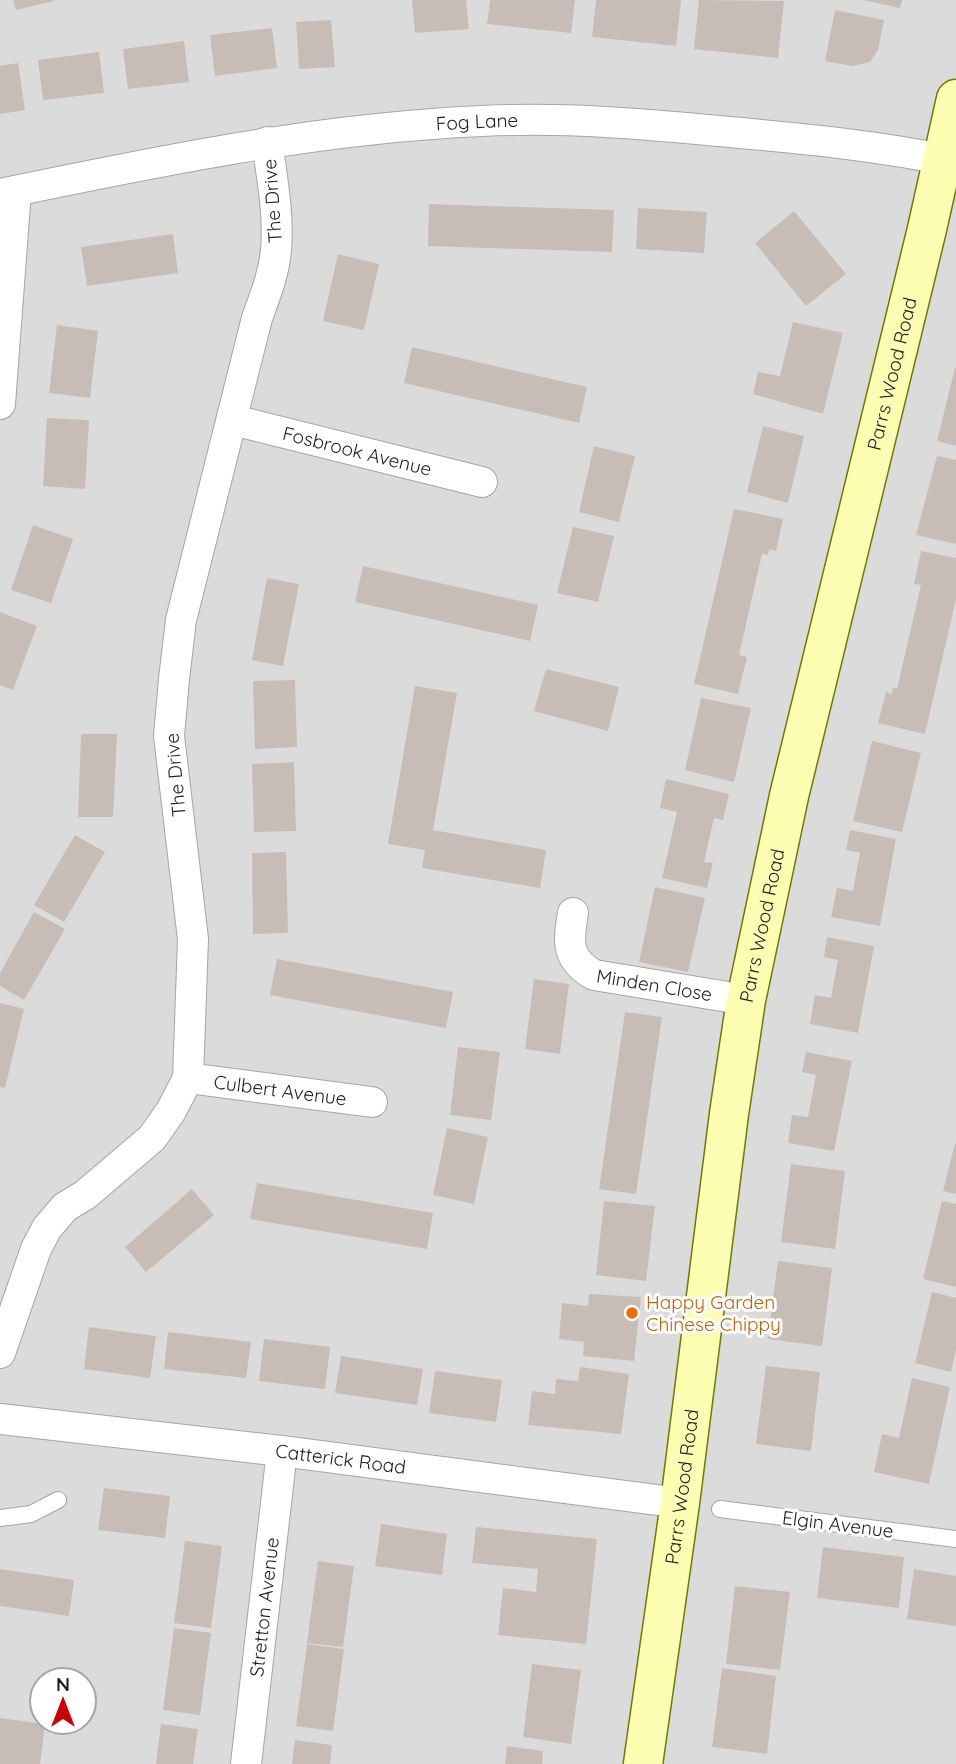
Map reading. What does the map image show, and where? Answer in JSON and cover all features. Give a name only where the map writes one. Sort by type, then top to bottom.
[{"type":"street","name":"Parrs Wood Road","points":[[642,1764],[680,1503],[707,1280],[746,1000],[789,796],[950,160],[956,99]]},
{"type":"street","name":"Fog Lane","points":[[8,193],[267,142],[480,121],[575,119],[853,143],[950,160]]},
{"type":"street","name":"The Drive","points":[[0,1353],[36,1249],[47,1228],[65,1207],[85,1195],[152,1138],[171,1111],[188,1078],[193,939],[169,736],[181,620],[257,318],[270,283],[276,251],[276,217],[267,142]]},
{"type":"street","points":[[0,404],[8,193]]},
{"type":"street","name":"Fosbrook Avenue","points":[[233,420],[482,482]]},
{"type":"street","name":"Minden Close","points":[[573,913],[570,950],[582,968],[594,975],[746,1000]]},
{"type":"street","name":"Culbert Avenue","points":[[188,1078],[372,1102]]},
{"type":"street","name":"Catterick Road","points":[[0,1419],[282,1451],[680,1503]]},
{"type":"street","name":"Stretton Avenue","points":[[246,1764],[282,1451]]},
{"type":"lane","points":[[0,1518],[31,1514],[58,1500]]},
{"type":"lane","name":"Elgin Avenue","points":[[720,1509],[956,1539]]},
{"type":"shaded area","points":[[0,0],[956,0],[956,1764],[0,1764]]},
{"type":"building","points":[[13,0],[54,0],[54,1],[16,10]]},
{"type":"building","points":[[412,0],[466,0],[469,29],[415,33]]},
{"type":"building","points":[[490,0],[575,0],[571,33],[487,24]]},
{"type":"building","points":[[596,0],[681,0],[676,46],[592,37]]},
{"type":"building","points":[[699,0],[784,1],[778,58],[694,49]]},
{"type":"building","points":[[863,0],[902,0],[900,8]]},
{"type":"building","points":[[835,10],[884,20],[878,50],[870,62],[852,66],[825,61]]},
{"type":"building","points":[[331,20],[335,67],[299,69],[296,22]]},
{"type":"building","points":[[272,28],[277,68],[215,76],[210,35]]},
{"type":"building","points":[[184,41],[189,82],[128,89],[123,49]]},
{"type":"building","points":[[99,52],[104,93],[43,100],[38,60]]},
{"type":"building","points":[[18,63],[25,110],[0,114],[0,66]]},
{"type":"building","points":[[429,204],[614,210],[612,252],[428,246]]},
{"type":"building","points":[[638,208],[707,212],[704,253],[636,249]]},
{"type":"building","points":[[794,211],[846,274],[806,306],[755,243]]},
{"type":"building","points":[[173,234],[178,273],[87,286],[81,247]]},
{"type":"building","points":[[338,254],[379,264],[364,330],[323,321]]},
{"type":"building","points":[[793,322],[843,333],[823,414],[753,394],[758,372],[780,376]]},
{"type":"building","points":[[57,325],[98,331],[90,398],[49,393]]},
{"type":"building","points":[[412,347],[587,387],[579,423],[404,383]]},
{"type":"building","points":[[956,368],[956,446],[937,441]]},
{"type":"building","points":[[47,418],[89,420],[85,489],[43,486]]},
{"type":"building","points":[[763,426],[804,436],[788,503],[747,492]]},
{"type":"building","points":[[594,446],[635,456],[619,522],[579,512]]},
{"type":"building","points":[[937,456],[956,460],[956,544],[916,535]]},
{"type":"building","points":[[734,509],[783,519],[776,551],[769,549],[768,555],[762,554],[739,655],[747,657],[738,694],[694,684]]},
{"type":"building","points":[[33,525],[73,539],[51,603],[11,590]]},
{"type":"building","points":[[573,527],[614,536],[598,602],[557,593]]},
{"type":"building","points":[[921,551],[956,558],[956,599],[925,734],[878,723],[886,692],[892,694],[893,687],[897,689],[921,585],[914,584]]},
{"type":"building","points":[[363,566],[538,605],[530,641],[355,602]]},
{"type":"building","points":[[267,578],[299,584],[283,666],[252,660]]},
{"type":"building","points":[[0,612],[37,626],[13,690],[0,685]]},
{"type":"building","points":[[546,669],[619,687],[608,731],[534,711]]},
{"type":"building","points":[[295,680],[297,747],[255,749],[253,681]]},
{"type":"building","points":[[415,686],[457,693],[433,830],[546,850],[540,888],[422,868],[425,850],[388,844]]},
{"type":"building","points":[[701,698],[751,708],[734,782],[685,770]]},
{"type":"building","points":[[81,734],[117,734],[113,817],[78,817]]},
{"type":"building","points":[[872,741],[921,753],[902,832],[853,821]]},
{"type":"building","points":[[294,762],[296,831],[254,832],[252,764]]},
{"type":"building","points":[[666,779],[729,794],[723,820],[714,818],[704,862],[713,863],[707,888],[662,878],[677,812],[660,808]]},
{"type":"building","points":[[850,830],[896,839],[880,926],[831,917],[837,888],[853,891],[860,853],[846,850]]},
{"type":"building","points":[[75,835],[105,852],[64,922],[34,905]]},
{"type":"building","points":[[286,852],[288,933],[253,934],[252,853]]},
{"type":"building","points":[[655,887],[705,898],[688,972],[639,962]]},
{"type":"building","points":[[34,912],[65,929],[24,1000],[0,986],[0,973]]},
{"type":"building","points":[[827,937],[874,946],[858,1033],[810,1024],[815,995],[831,998],[838,960],[824,957]]},
{"type":"building","points":[[277,959],[453,992],[446,1028],[270,995]]},
{"type":"building","points":[[534,979],[569,984],[560,1054],[525,1049]]},
{"type":"building","points":[[0,1003],[24,1009],[5,1088],[0,1087]]},
{"type":"building","points":[[625,1012],[662,1017],[636,1194],[599,1189]]},
{"type":"building","points":[[458,1047],[500,1052],[491,1120],[450,1115]]},
{"type":"building","points":[[806,1052],[852,1061],[834,1151],[788,1143],[792,1115],[808,1117],[816,1075],[802,1072]]},
{"type":"building","points":[[447,1128],[488,1137],[474,1204],[433,1195]]},
{"type":"building","points":[[956,1144],[956,1194],[943,1191]]},
{"type":"building","points":[[791,1164],[845,1171],[835,1249],[781,1242]]},
{"type":"building","points":[[257,1183],[433,1213],[427,1249],[250,1219]]},
{"type":"building","points":[[192,1189],[214,1215],[146,1272],[125,1247]]},
{"type":"building","points":[[604,1201],[655,1206],[646,1281],[596,1275]]},
{"type":"building","points":[[942,1201],[956,1204],[956,1287],[923,1279]]},
{"type":"building","points":[[778,1261],[832,1268],[822,1346],[768,1339]]},
{"type":"building","points":[[932,1292],[956,1298],[956,1349],[951,1372],[915,1363]]},
{"type":"building","points":[[589,1294],[641,1297],[634,1361],[583,1356],[584,1342],[559,1339],[562,1303],[588,1306]]},
{"type":"building","points":[[89,1327],[156,1336],[150,1378],[84,1369]]},
{"type":"building","points":[[168,1332],[251,1342],[246,1378],[164,1369]]},
{"type":"building","points":[[264,1339],[330,1347],[325,1389],[259,1381]]},
{"type":"building","points":[[341,1356],[423,1369],[417,1405],[335,1393]]},
{"type":"building","points":[[766,1366],[820,1372],[811,1451],[756,1444]]},
{"type":"building","points":[[580,1367],[629,1374],[621,1434],[528,1425],[532,1391],[555,1394],[556,1379],[578,1381]]},
{"type":"building","points":[[435,1371],[502,1380],[496,1422],[429,1413]]},
{"type":"building","points":[[912,1378],[950,1387],[929,1484],[874,1472],[882,1434],[899,1438]]},
{"type":"building","points":[[104,1488],[170,1496],[165,1538],[98,1530]]},
{"type":"building","points":[[381,1524],[447,1534],[442,1575],[375,1566]]},
{"type":"building","points":[[476,1527],[597,1539],[586,1644],[498,1635],[503,1588],[536,1592],[538,1569],[472,1563]]},
{"type":"building","points":[[185,1541],[222,1546],[211,1628],[174,1623]]},
{"type":"building","points":[[823,1547],[904,1557],[899,1608],[817,1598]]},
{"type":"building","points":[[318,1561],[354,1566],[343,1647],[307,1643]]},
{"type":"building","points":[[0,1569],[74,1580],[69,1616],[0,1606]]},
{"type":"building","points":[[914,1569],[956,1576],[956,1626],[907,1619]]},
{"type":"building","points":[[735,1586],[790,1592],[780,1670],[726,1664]]},
{"type":"building","points":[[174,1628],[211,1633],[200,1715],[163,1710]]},
{"type":"building","points":[[307,1644],[344,1649],[333,1731],[296,1726]]},
{"type":"building","points":[[532,1664],[581,1670],[571,1744],[523,1737]]},
{"type":"building","points":[[722,1668],[776,1676],[767,1754],[712,1747]]},
{"type":"building","points":[[0,1718],[28,1722],[28,1736],[44,1736],[40,1764],[0,1764]]},
{"type":"building","points":[[161,1724],[198,1729],[193,1764],[156,1764]]},
{"type":"building","points":[[295,1740],[332,1745],[330,1764],[292,1764]]},
{"type":"building","points":[[507,1746],[543,1751],[542,1764],[505,1764]]},
{"type":"place","name":"Happy Garden Chinese Chippy","points":[[632,1313]]}]
